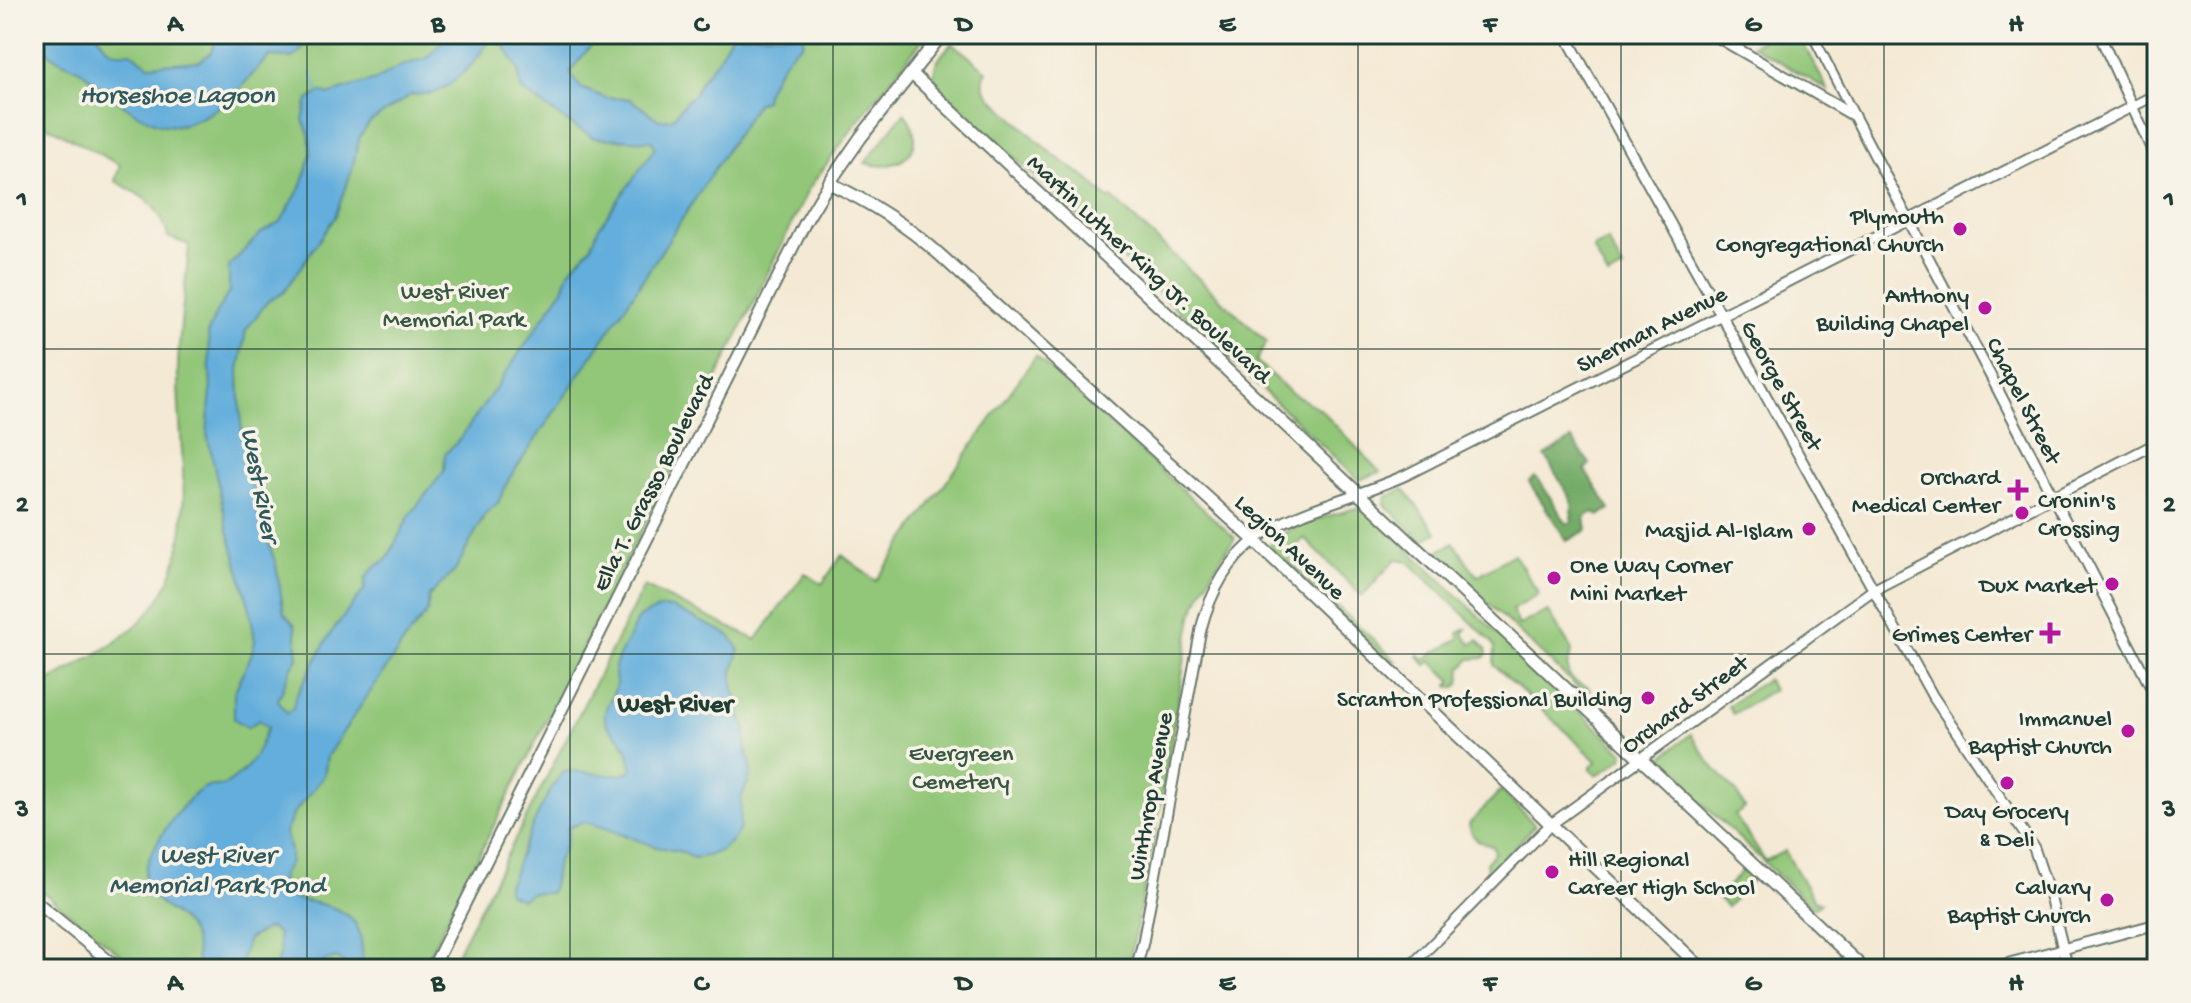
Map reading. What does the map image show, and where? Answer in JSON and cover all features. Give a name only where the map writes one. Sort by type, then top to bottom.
[{"type":"highway","name":"Ella T. Grasso Boulevard","points":[[829,183],[942,34]]},
{"type":"highway","name":"Martin Luther King Jr. Boulevard","points":[[911,73],[1864,969]]},
{"type":"highway","name":"Legion Avenue","points":[[829,183],[876,207],[922,239],[1254,540],[1702,969]]},
{"type":"main road","name":"George Street","points":[[1565,34],[1932,695],[2034,848],[2050,896],[2068,969]]},
{"type":"main road","points":[[1712,34],[1854,116]]},
{"type":"main road","points":[[2099,34],[2157,161]]},
{"type":"main road","name":"Sherman Avenue","points":[[1201,629],[1211,595],[1221,576],[1242,550],[1278,524],[1406,475],[2157,94]]},
{"type":"main road","name":"Chapel Street","points":[[1854,116],[2157,699]]},
{"type":"main road","name":"Ella T. Grasso Boulevard","points":[[432,969],[805,223],[829,183]]},
{"type":"main road","name":"Orchard Street","points":[[1408,969],[1550,825],[1873,590],[2157,443]]},
{"type":"main road","name":"Winthrop Avenue","points":[[1136,969],[1201,629]]},
{"type":"main road","points":[[34,900],[119,969]]},
{"type":"main road","points":[[1987,969],[2157,924]]},
{"type":"street","name":"Chapel Street","points":[[1812,34],[1854,116]]},
{"type":"green space","name":"West River Memorial Park","points":[[34,34],[927,34],[808,190],[686,442],[422,969],[139,969],[34,885],[34,690],[98,653],[142,620],[169,580],[178,552],[184,491],[178,367],[189,245],[168,237],[155,209],[115,181],[120,165],[34,119]]},
{"type":"green space","points":[[1772,34],[1798,34],[1828,90],[1752,45]]},
{"type":"green space","points":[[952,43],[987,71],[984,86],[993,99],[1052,154],[1089,180],[1108,199],[1112,198],[1267,342],[1256,361],[1290,392],[1320,409],[1380,472],[1359,480],[939,87],[935,68]]},
{"type":"green space","points":[[904,113],[915,136],[909,154],[891,164],[865,163]]},
{"type":"green space","points":[[1608,241],[1623,269],[1608,277],[1593,248]]},
{"type":"green space","name":"Evergreen Cemetery","points":[[1036,356],[1235,538],[1210,576],[1192,616],[1159,812],[1128,969],[449,969],[644,586],[756,640],[805,573],[822,584],[842,555],[876,581]]},
{"type":"green space","points":[[1572,439],[1590,464],[1585,470],[1610,509],[1599,516],[1594,512],[1585,517],[1587,530],[1567,541],[1529,482],[1535,477],[1539,480],[1567,524],[1572,521],[1570,497],[1545,456]]},
{"type":"green space","points":[[1404,489],[1437,533],[1422,541],[1385,505],[1386,497]]},
{"type":"green space","points":[[1356,508],[1365,508],[1624,753],[1623,758],[1597,776],[1591,767],[1597,761],[1494,665],[1495,648],[1492,642],[1408,561],[1396,559],[1362,596],[1304,538],[1291,552],[1290,562],[1397,662],[1386,659],[1269,547],[1283,533]]},
{"type":"green space","points":[[1454,543],[1477,576],[1514,554],[1539,594],[1512,610],[1519,625],[1548,611],[1572,650],[1567,668],[1570,676],[1588,687],[1597,706],[1437,555]]},
{"type":"green space","points":[[1466,629],[1463,635],[1472,644],[1478,640],[1487,654],[1484,658],[1470,659],[1462,668],[1460,683],[1455,688],[1449,686],[1452,681],[1431,661],[1426,665],[1418,656],[1423,659],[1459,639],[1458,633]]},
{"type":"green space","points":[[1767,679],[1773,690],[1733,714],[1728,706]]},
{"type":"green space","points":[[1691,734],[1710,763],[1736,792],[1745,808],[1735,815],[1765,861],[1785,851],[1814,900],[1821,903],[1813,908],[1660,764],[1660,759]]},
{"type":"green space","points":[[1501,790],[1535,825],[1488,876],[1486,863],[1495,852],[1493,846],[1476,840],[1469,824]]},
{"type":"green space","points":[[1743,870],[1753,879],[1727,907],[1718,898]]},
{"type":"water","name":"Horseshoe Lagoon","points":[[39,34],[97,34],[110,50],[131,52],[149,65],[200,61],[210,53],[220,34],[309,34],[299,53],[291,58],[270,56],[236,92],[211,112],[191,122],[170,126],[140,116],[81,71],[54,57]]},
{"type":"water","name":"West River Memorial Park Pond","points":[[447,34],[600,34],[570,72],[581,88],[606,98],[630,99],[659,120],[672,119],[694,95],[732,34],[804,34],[802,44],[785,60],[774,77],[765,100],[757,103],[509,479],[498,503],[485,514],[455,571],[429,596],[427,613],[327,756],[324,776],[294,813],[285,833],[290,862],[282,875],[281,891],[295,899],[326,905],[347,915],[359,931],[362,969],[339,969],[345,964],[337,958],[323,962],[319,969],[275,969],[280,951],[278,933],[268,928],[248,939],[238,969],[197,969],[196,946],[191,932],[152,895],[147,887],[146,868],[150,855],[177,813],[198,792],[208,786],[226,784],[242,772],[255,755],[268,727],[259,720],[248,727],[234,719],[234,693],[255,641],[207,434],[211,391],[208,332],[229,292],[229,266],[261,233],[281,221],[302,185],[311,153],[309,134],[303,120],[308,100],[321,92],[329,95],[376,80],[399,67],[429,57]],"holes":[[[490,40],[504,45],[518,69],[521,90],[566,121],[594,138],[652,141],[655,148],[599,227],[591,247],[569,271],[563,289],[501,380],[460,439],[445,454],[444,471],[409,516],[387,559],[366,577],[364,590],[330,634],[295,698],[293,708],[287,713],[278,700],[298,658],[295,625],[284,613],[276,564],[259,517],[248,469],[241,424],[239,370],[246,330],[268,301],[283,293],[335,217],[360,136],[370,122],[411,95],[435,93],[452,83],[474,62]]]},
{"type":"water","points":[[660,608],[673,608],[723,632],[739,649],[733,685],[751,764],[750,777],[741,798],[740,829],[721,850],[693,858],[582,822],[568,828],[550,893],[531,893],[521,899],[508,893],[507,885],[533,824],[562,773],[618,775],[632,769],[626,747],[607,725],[605,713],[616,686],[617,661],[636,621]]},
{"type":"waterway","points":[[311,72],[319,93]]},
{"type":"place","name":"Plymouth Congregational Church","points":[[1960,229]]},
{"type":"place","name":"Anthony Building Chapel","points":[[1985,308]]},
{"type":"place","name":"Orchard Medical Center","points":[[2018,490]]},
{"type":"place","name":"Cronin's Crossing","points":[[2022,513]]},
{"type":"place","name":"Masjid Al-Islam","points":[[1809,529]]},
{"type":"place","name":"One Way Corner Mini Market","points":[[1554,578]]},
{"type":"place","name":"Dux Market","points":[[2112,584]]},
{"type":"place","name":"Grimes Center","points":[[2050,633]]},
{"type":"place","name":"Scranton Professional Building","points":[[1648,698]]},
{"type":"place","name":"Immanuel Baptist Church","points":[[2128,731]]},
{"type":"place","name":"Day Grocery & Deli","points":[[2007,783]]},
{"type":"place","name":"Hill Regional Career High School","points":[[1552,872]]},
{"type":"place","name":"Calvary Baptist Church","points":[[2107,900]]},
{"type":"district","name":"West River","points":[[675,702]]}]
